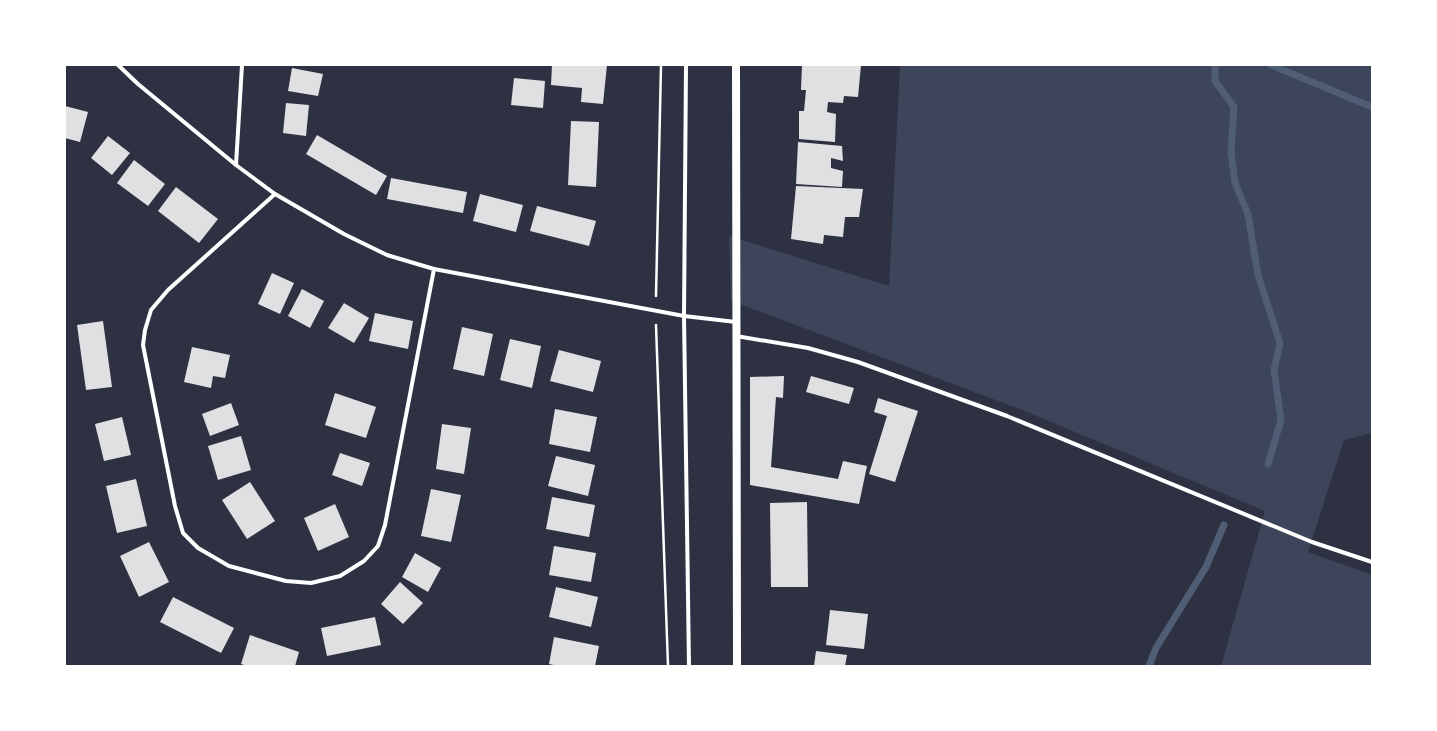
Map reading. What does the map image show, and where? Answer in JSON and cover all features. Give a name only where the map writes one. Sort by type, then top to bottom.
[{"type":"main road","points":[[736,65],[737,666]]},
{"type":"street","points":[[118,65],[138,84],[236,165],[275,194],[344,234],[387,255],[434,269],[655,311],[736,322]]},
{"type":"street","points":[[236,165],[242,65]]},
{"type":"street","points":[[686,65],[684,316],[688,666]]},
{"type":"street","points":[[275,194],[168,290],[151,310],[145,330],[143,345],[175,506],[183,533],[198,548],[229,566],[286,582],[311,583],[340,576],[364,561],[378,546],[385,525],[434,269]]},
{"type":"street","points":[[736,336],[808,348],[858,362],[1007,416],[1312,542],[1372,562]]},
{"type":"path","points":[[662,65],[655,311],[668,666]]},
{"type":"shaded area","points":[[900,65],[1372,65],[1372,433],[1344,440],[1308,552],[1372,575],[1372,666],[1221,666],[1265,511],[1022,410],[731,301],[729,236],[889,286]]},
{"type":"building","points":[[552,65],[607,65],[603,104],[581,102],[582,88],[551,85]]},
{"type":"building","points":[[802,65],[861,65],[858,97],[844,96],[843,103],[828,102],[827,112],[836,114],[835,142],[799,139],[799,111],[804,111],[806,90],[801,90]]},
{"type":"building","points":[[292,68],[323,74],[318,96],[288,91]]},
{"type":"building","points":[[514,78],[545,81],[543,108],[511,105]]},
{"type":"building","points":[[286,103],[309,105],[306,136],[283,133]]},
{"type":"building","points":[[65,106],[88,112],[80,142],[65,138]]},
{"type":"building","points":[[571,121],[599,122],[596,187],[568,185]]},
{"type":"building","points":[[317,135],[387,176],[376,195],[306,154]]},
{"type":"building","points":[[108,136],[130,153],[112,175],[91,158]]},
{"type":"building","points":[[798,142],[842,146],[843,161],[831,158],[831,168],[843,171],[842,187],[796,184]]},
{"type":"building","points":[[134,160],[165,184],[148,206],[117,183]]},
{"type":"building","points":[[391,178],[467,192],[463,213],[387,199]]},
{"type":"building","points":[[796,186],[863,189],[859,217],[845,217],[843,237],[824,235],[823,244],[791,239]]},
{"type":"building","points":[[176,187],[218,219],[199,243],[158,211]]},
{"type":"building","points":[[480,194],[523,205],[516,232],[473,221]]},
{"type":"building","points":[[537,206],[596,221],[589,246],[530,231]]},
{"type":"building","points":[[272,273],[294,283],[280,314],[258,304]]},
{"type":"building","points":[[302,289],[324,301],[310,328],[288,316]]},
{"type":"building","points":[[344,303],[369,318],[354,343],[328,328]]},
{"type":"building","points":[[375,313],[413,321],[408,349],[369,341]]},
{"type":"building","points":[[103,321],[112,387],[86,390],[77,325]]},
{"type":"building","points":[[462,327],[493,334],[484,376],[453,369]]},
{"type":"building","points":[[510,339],[541,346],[532,388],[500,380]]},
{"type":"building","points":[[192,347],[230,355],[225,378],[213,376],[211,388],[184,382]]},
{"type":"building","points":[[559,350],[601,361],[593,392],[550,381]]},
{"type":"building","points":[[784,376],[783,398],[776,397],[771,467],[838,479],[843,461],[867,466],[859,504],[750,485],[750,377]]},
{"type":"building","points":[[811,376],[854,388],[849,404],[806,392]]},
{"type":"building","points":[[335,393],[376,407],[366,438],[325,425]]},
{"type":"building","points":[[878,398],[918,411],[895,482],[869,474],[887,416],[874,412]]},
{"type":"building","points":[[231,403],[239,425],[210,436],[202,414]]},
{"type":"building","points":[[555,409],[597,417],[590,452],[549,444]]},
{"type":"building","points":[[122,417],[131,455],[104,461],[95,424]]},
{"type":"building","points":[[442,424],[471,428],[464,474],[436,469]]},
{"type":"building","points":[[241,436],[251,470],[218,480],[208,446]]},
{"type":"building","points":[[340,453],[370,463],[362,486],[332,475]]},
{"type":"building","points":[[556,456],[595,465],[588,496],[548,486]]},
{"type":"building","points":[[136,479],[147,526],[117,533],[106,486]]},
{"type":"building","points":[[250,482],[275,521],[247,539],[222,500]]},
{"type":"building","points":[[431,489],[461,495],[451,542],[421,536]]},
{"type":"building","points":[[552,497],[595,505],[589,537],[546,529]]},
{"type":"building","points":[[807,502],[808,587],[771,587],[770,503]]},
{"type":"building","points":[[335,504],[349,537],[318,551],[304,518]]},
{"type":"building","points":[[149,542],[169,582],[139,597],[120,556]]},
{"type":"building","points":[[554,546],[596,553],[591,582],[549,575]]},
{"type":"building","points":[[415,553],[441,568],[428,592],[402,577]]},
{"type":"building","points":[[400,582],[423,603],[403,624],[381,604]]},
{"type":"building","points":[[556,587],[598,597],[591,627],[549,617]]},
{"type":"building","points":[[173,597],[234,628],[221,653],[160,622]]},
{"type":"building","points":[[830,610],[868,614],[864,649],[826,645]]},
{"type":"building","points":[[375,617],[381,645],[327,656],[321,628]]},
{"type":"building","points":[[250,635],[299,652],[295,666],[248,666],[241,664]]},
{"type":"building","points":[[554,637],[599,646],[595,666],[558,666],[549,664]]},
{"type":"building","points":[[816,651],[847,655],[845,666],[814,666]]},
{"type":"waterway","points":[[1215,65],[1215,81],[1234,107],[1231,152],[1235,183],[1248,214],[1258,275],[1280,343],[1274,370],[1281,420],[1268,464]]},
{"type":"waterway","points":[[1271,65],[1372,107]]},
{"type":"waterway","points":[[1149,666],[1156,648],[1206,567],[1224,525]]}]
